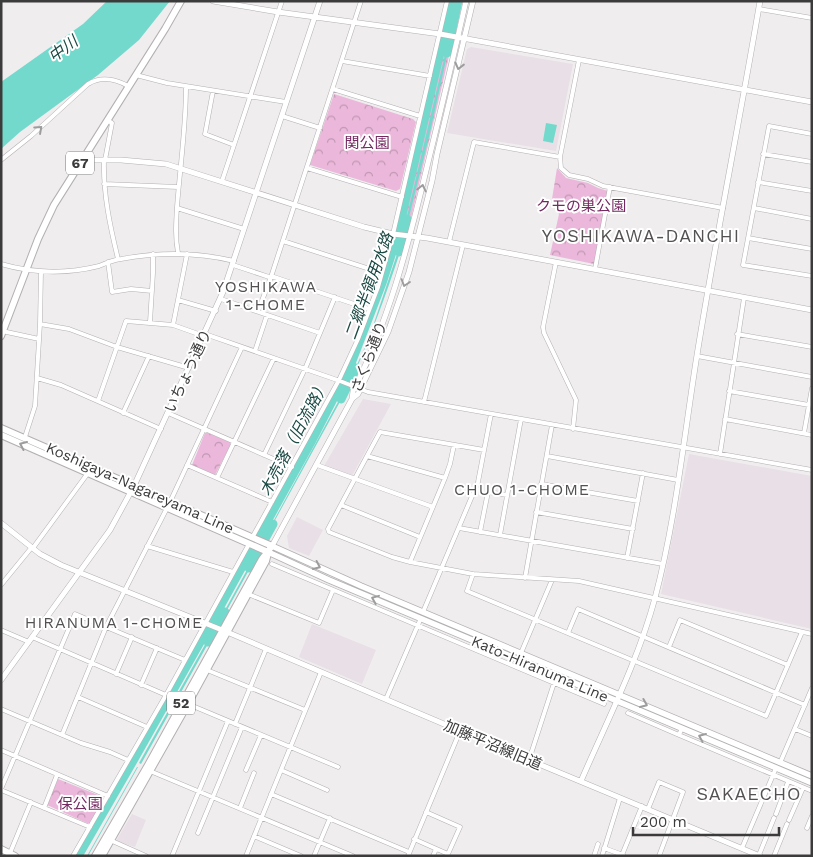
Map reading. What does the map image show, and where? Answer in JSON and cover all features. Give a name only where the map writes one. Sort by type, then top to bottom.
[{"type":"main road","name":"67","points":[[2,333],[45,222],[181,1]]},
{"type":"main road","name":"Koshigaya-Nagareyama Line","points":[[1,428],[133,489],[167,508],[268,549]]},
{"type":"main road","name":"Koshigaya-Nagareyama Line","points":[[1,435],[88,474],[170,502],[268,549]]},
{"type":"main road","name":"Kato-Hiranuma Line","points":[[268,549],[359,592],[422,615]]},
{"type":"main road","name":"Kato-Hiranuma Line","points":[[268,549],[520,656],[618,694],[778,765],[812,783]]},
{"type":"main road","name":"52","points":[[102,856],[188,704],[206,670],[222,630],[248,594],[266,562],[268,549]]},
{"type":"main road","name":"52","points":[[95,856],[268,549]]},
{"type":"main road","name":"Kato-Hiranuma Line","points":[[520,656],[588,690],[778,765],[812,776]]},
{"type":"main road","points":[[1,849],[12,854]]},
{"type":"street","points":[[214,1],[278,12],[441,34],[812,102]]},
{"type":"street","points":[[222,181],[282,1]]},
{"type":"street","name":"いちょう通り","points":[[1,680],[110,530],[133,489],[221,299],[320,1]]},
{"type":"street","points":[[258,311],[271,277],[362,1]]},
{"type":"street","points":[[73,856],[186,660],[340,380],[370,309],[394,233],[420,116],[441,34],[447,1]]},
{"type":"street","name":"さくら通り","points":[[268,549],[317,465],[352,399],[358,394],[356,387],[404,263],[409,235],[466,1]]},
{"type":"street","name":"さくら通り","points":[[356,387],[388,332],[403,290],[418,237],[473,1]]},
{"type":"street","points":[[581,781],[633,660],[654,599],[663,564],[684,448],[708,291],[760,1]]},
{"type":"street","points":[[759,8],[812,18]]},
{"type":"street","points":[[579,60],[560,157],[561,168],[569,175],[610,187],[724,208]]},
{"type":"street","points":[[342,62],[430,76]]},
{"type":"street","points":[[136,75],[186,87],[286,102]]},
{"type":"street","points":[[1,160],[96,79],[110,80],[128,86]]},
{"type":"street","points":[[178,253],[175,237],[178,187],[186,118],[186,87]]},
{"type":"street","points":[[333,89],[420,116]]},
{"type":"street","points":[[213,90],[205,134],[234,145]]},
{"type":"street","points":[[282,116],[320,128]]},
{"type":"street","points":[[107,120],[112,123],[104,160],[104,184],[108,214],[118,259]]},
{"type":"street","points":[[812,134],[769,126],[743,265],[812,276]]},
{"type":"street","points":[[449,242],[474,142],[560,157]]},
{"type":"street","points":[[763,154],[812,162]]},
{"type":"street","points":[[82,160],[156,162],[222,181],[364,227],[812,310]]},
{"type":"street","points":[[307,168],[402,197]]},
{"type":"street","points":[[758,182],[812,191]]},
{"type":"street","points":[[104,184],[178,187]]},
{"type":"street","points":[[595,269],[610,187]]},
{"type":"street","points":[[177,208],[245,229]]},
{"type":"street","points":[[754,208],[812,219]]},
{"type":"street","points":[[748,238],[812,249]]},
{"type":"street","points":[[283,240],[382,273]]},
{"type":"street","points":[[424,402],[463,245]]},
{"type":"street","points":[[1,264],[26,271],[41,272],[81,269],[118,259],[153,254],[187,254],[234,263],[370,309]]},
{"type":"street","points":[[150,322],[153,254]]},
{"type":"street","points":[[173,325],[187,254]]},
{"type":"street","points":[[108,262],[112,292],[131,289],[152,291]]},
{"type":"street","points":[[556,262],[544,333],[576,400],[573,429]]},
{"type":"street","points":[[25,438],[35,406],[41,272]]},
{"type":"street","points":[[264,455],[305,369],[335,297]]},
{"type":"street","points":[[720,454],[744,298]]},
{"type":"street","points":[[221,299],[320,333]]},
{"type":"street","points":[[178,300],[216,311]]},
{"type":"street","points":[[255,351],[267,315]]},
{"type":"street","points":[[98,401],[126,321],[150,322],[173,325],[255,351],[340,380],[370,393],[812,470]]},
{"type":"street","points":[[40,324],[69,329],[117,347],[189,368]]},
{"type":"street","points":[[2,333],[39,339]]},
{"type":"street","points":[[738,334],[812,347]]},
{"type":"street","points":[[170,502],[242,347]]},
{"type":"street","points":[[124,413],[150,356]]},
{"type":"street","points":[[697,356],[812,377]]},
{"type":"street","points":[[217,478],[274,358]]},
{"type":"street","points":[[37,378],[52,381],[161,429]]},
{"type":"street","points":[[804,433],[812,388]]},
{"type":"street","points":[[729,391],[809,405]]},
{"type":"street","points":[[168,413],[292,467]]},
{"type":"street","points":[[386,699],[478,482],[491,414]]},
{"type":"street","points":[[500,535],[520,419]]},
{"type":"street","points":[[725,419],[812,434]]},
{"type":"street","points":[[524,578],[552,425]]},
{"type":"street","points":[[484,450],[380,432],[328,529],[329,532],[392,558],[410,562],[473,574],[579,581],[812,634]]},
{"type":"street","points":[[410,562],[445,478],[454,445]]},
{"type":"street","points":[[367,456],[445,478]]},
{"type":"street","points":[[547,456],[678,480]]},
{"type":"street","points":[[317,465],[433,507]]},
{"type":"street","points":[[187,466],[272,502]]},
{"type":"street","points":[[627,558],[643,473]]},
{"type":"street","points":[[1,585],[32,548],[88,474]]},
{"type":"street","points":[[542,484],[638,501]]},
{"type":"street","points":[[480,532],[488,492],[507,495]]},
{"type":"street","points":[[341,505],[420,537]]},
{"type":"street","points":[[62,735],[106,626],[167,508]]},
{"type":"street","points":[[536,512],[632,529]]},
{"type":"street","name":"加藤平沼線旧道","points":[[1,523],[32,548],[55,562],[79,573],[206,623],[757,855]]},
{"type":"street","points":[[459,528],[663,564]]},
{"type":"street","points":[[148,546],[233,572]]},
{"type":"street","points":[[272,564],[604,704]]},
{"type":"street","points":[[473,574],[466,591],[766,716],[802,632]]},
{"type":"street","points":[[516,667],[552,580]]},
{"type":"street","points":[[248,594],[319,623],[333,590]]},
{"type":"street","points":[[355,600],[359,592]]},
{"type":"street","points":[[568,633],[578,609],[805,705]]},
{"type":"street","points":[[90,827],[1,790],[75,614],[186,660]]},
{"type":"street","points":[[669,648],[680,620],[788,665]]},
{"type":"street","points":[[1,630],[60,650],[166,695]]},
{"type":"street","points":[[116,674],[132,637]]},
{"type":"street","points":[[141,684],[157,648]]},
{"type":"street","points":[[235,724],[266,649]]},
{"type":"street","points":[[206,670],[305,710]]},
{"type":"street","points":[[246,856],[321,672]]},
{"type":"street","points":[[529,760],[554,683]]},
{"type":"street","points":[[742,848],[812,688]]},
{"type":"street","points":[[586,696],[588,690]]},
{"type":"street","points":[[78,697],[147,727]]},
{"type":"street","points":[[188,704],[338,767]]},
{"type":"street","points":[[1,709],[128,760]]},
{"type":"street","points":[[628,713],[812,792]]},
{"type":"street","points":[[172,856],[228,721]]},
{"type":"street","points":[[198,833],[242,727]]},
{"type":"street","points":[[679,735],[682,728]]},
{"type":"street","points":[[795,729],[812,736]]},
{"type":"street","points":[[271,794],[330,818],[408,854],[460,731]]},
{"type":"street","points":[[246,770],[261,735]]},
{"type":"street","points":[[1,750],[108,796]]},
{"type":"street","points":[[281,770],[328,790]]},
{"type":"street","points":[[150,771],[353,856]]},
{"type":"street","points":[[240,808],[254,773]]},
{"type":"street","points":[[44,808],[57,775]]},
{"type":"street","points":[[648,809],[659,782],[683,792],[658,856]]},
{"type":"street","points":[[757,855],[788,782]]},
{"type":"street","points":[[774,856],[803,788]]},
{"type":"street","points":[[602,856],[620,798]]},
{"type":"street","points":[[12,854],[31,802]]},
{"type":"street","points":[[604,848],[623,855],[642,806]]},
{"type":"street","points":[[414,839],[448,854],[460,827],[426,812]]},
{"type":"street","points":[[807,828],[812,816]]},
{"type":"street","points":[[314,856],[330,818]]},
{"type":"street","points":[[254,836],[301,856]]},
{"type":"street","points":[[110,840],[146,856]]},
{"type":"street","points":[[594,856],[598,844]]},
{"type":"street","points":[[434,856],[436,849]]},
{"type":"shaded area","points":[[471,47],[573,64],[556,151],[447,133],[467,49]]},
{"type":"shaded area","points":[[363,399],[391,404],[352,476],[324,466]]},
{"type":"shaded area","points":[[689,454],[812,476],[812,629],[661,594]]},
{"type":"shaded area","points":[[297,517],[323,530],[309,556],[289,548],[287,536]]},
{"type":"shaded area","points":[[312,624],[376,650],[362,684],[299,657]]},
{"type":"shaded area","points":[[132,814],[146,820],[135,847],[116,841]]},
{"type":"green space","points":[[440,41],[452,43],[408,231],[395,229]]},
{"type":"green space","name":"関公園","points":[[334,94],[413,119],[416,122],[400,189],[396,191],[310,165]]},
{"type":"green space","name":"クモの巣公園","points":[[557,168],[566,178],[588,183],[608,191],[594,264],[550,255],[559,214],[552,199]]},
{"type":"green space","points":[[205,433],[231,444],[215,475],[192,465]]},
{"type":"green space","name":"保公園","points":[[58,779],[103,797],[104,800],[90,823],[47,805]]},
{"type":"water","name":"中川","points":[[107,1],[170,1],[139,40],[98,75],[20,132],[1,149],[1,82],[83,24]]},
{"type":"water","points":[[448,42],[450,42],[429,137],[406,229],[404,229]]},
{"type":"water","points":[[546,123],[557,125],[553,143],[543,141]]},
{"type":"water","points":[[401,242],[403,243],[370,334]]},
{"type":"water","points":[[367,342],[366,345],[352,379]]},
{"type":"water","points":[[345,389],[347,389],[267,533]]},
{"type":"water","points":[[254,557],[255,559],[221,621],[219,621]]},
{"type":"water","points":[[212,632],[214,633],[141,764],[139,763]]},
{"type":"water","points":[[137,767],[138,767],[87,856]]},
{"type":"waterway","name":"木売落（旧流路）","points":[[78,856],[213,619],[312,440],[350,366],[382,283],[396,240],[452,1]]},
{"type":"waterway","name":"二郷半領用水路","points":[[447,53],[458,1]]},
{"type":"waterway","name":"二郷半領用水路","points":[[399,252],[407,219]]},
{"type":"waterway","name":"二郷半領用水路","points":[[341,399],[356,368]]},
{"type":"waterway","name":"二郷半領用水路","points":[[249,568],[273,524]]},
{"type":"waterway","points":[[208,642],[225,612]]},
{"type":"district","name":"YOSHIKAWA-DANCHI","points":[[641,235]]},
{"type":"district","name":"YOSHIKAWA 1-CHOME","points":[[266,295]]},
{"type":"district","name":"CHUO 1-CHOME","points":[[522,489]]},
{"type":"district","name":"HIRANUMA 1-CHOME","points":[[114,622]]},
{"type":"district","name":"SAKAECHO","points":[[749,793]]}]
